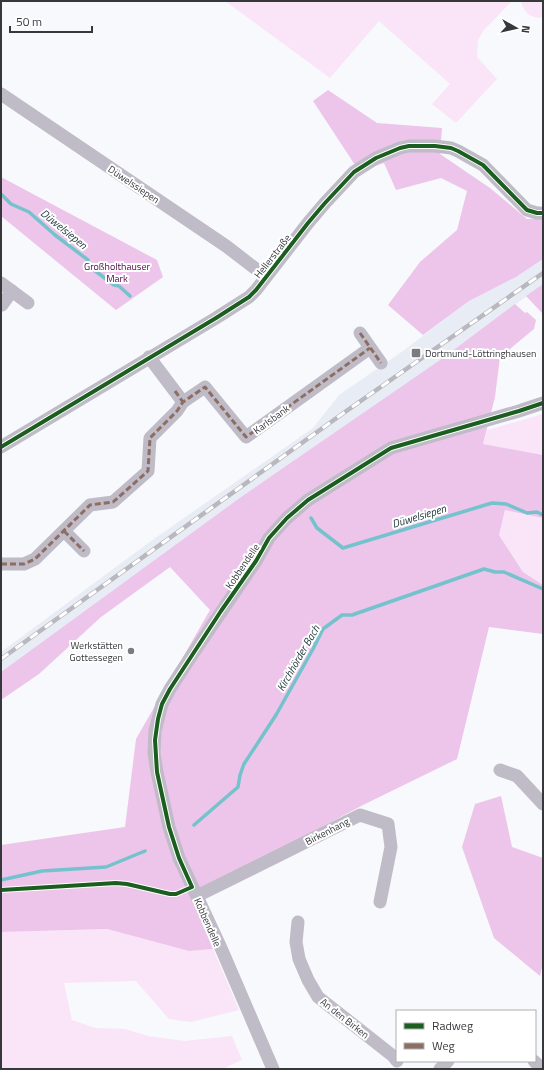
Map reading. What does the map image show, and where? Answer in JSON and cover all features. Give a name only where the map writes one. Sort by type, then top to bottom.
[{"type":"street","name":"Düwelssiepen","points":[[1,94],[226,246],[265,276]]},
{"type":"street","name":"Hellerstraße","points":[[1,447],[249,297],[325,202],[354,172],[376,158],[409,146],[435,146],[451,148],[483,165],[527,210],[536,213],[543,213]]},
{"type":"street","points":[[1,283],[28,303]]},
{"type":"street","points":[[2,306],[12,291]]},
{"type":"street","points":[[360,333],[381,363]]},
{"type":"street","name":"Karlsbank","points":[[1,564],[24,564],[35,559],[90,504],[113,502],[148,471],[150,438],[177,411],[183,402],[206,387],[246,437],[370,348]]},
{"type":"street","points":[[149,357],[183,402]]},
{"type":"street","name":"Kobbendelle","points":[[273,1069],[179,858],[169,827],[156,772],[154,740],[162,704],[170,689],[218,615],[256,561],[269,538],[287,518],[308,500],[390,448],[543,403]]},
{"type":"street","points":[[1,432],[12,440]]},
{"type":"street","points":[[64,531],[84,551]]},
{"type":"street","points":[[500,770],[517,776],[543,804]]},
{"type":"street","name":"Birkenhang","points":[[197,896],[360,815],[388,824],[391,847],[380,902]]},
{"type":"street","name":"An den Birken","points":[[298,922],[296,942],[299,959],[308,980],[318,997],[396,1060]]},
{"type":"shaded area","points":[[225,1],[512,1],[484,30],[478,40],[477,57],[497,79],[456,123],[432,104],[450,84],[379,21],[330,78]]},
{"type":"shaded area","points":[[521,1],[543,1],[543,17],[535,17],[526,12]]},
{"type":"shaded area","points":[[543,259],[543,284],[444,358],[241,497],[1,672],[1,652],[151,541],[313,428],[339,395],[403,351],[469,301],[516,277]]},
{"type":"shaded area","points":[[543,414],[543,455],[483,444],[487,430]]},
{"type":"shaded area","points":[[505,510],[543,518],[543,585],[523,572],[499,535]]},
{"type":"shaded area","points":[[107,929],[189,951],[213,949],[239,1010],[191,1022],[169,1019],[136,981],[64,983],[72,1020],[95,1028],[125,1029],[148,1036],[184,1041],[232,1036],[242,1060],[222,1069],[1,1069],[1,932]]},
{"type":"green space","points":[[328,90],[377,123],[442,128],[440,154],[490,188],[527,219],[543,218],[543,259],[516,277],[469,301],[423,335],[388,305],[420,262],[457,230],[467,191],[441,178],[396,190],[384,163],[359,171],[313,101]]},
{"type":"green space","name":"Großholthauser Mark","points":[[1,177],[157,260],[163,277],[116,310],[1,216]]},
{"type":"green space","points":[[543,284],[543,314],[526,296]]},
{"type":"green space","points":[[515,304],[536,320],[534,329],[500,357],[495,397],[483,444],[543,455],[543,518],[505,510],[499,535],[523,572],[543,585],[543,634],[489,627],[457,759],[363,805],[191,897],[213,949],[189,951],[107,929],[1,932],[1,845],[125,827],[136,739],[210,610],[170,567],[101,617],[39,674],[1,700],[1,672],[241,497],[443,358]]},
{"type":"green space","points":[[501,796],[512,847],[543,858],[543,963],[540,976],[494,938],[462,847],[475,804]]},
{"type":"waterway","name":"Düwelsiepen","points":[[1,194],[11,204],[29,212],[55,235],[88,260],[90,267],[114,285],[119,286],[130,296]]},
{"type":"waterway","name":"Düwelsiepen","points":[[311,518],[317,528],[343,548],[492,503],[506,504],[527,513],[537,512],[543,515]]},
{"type":"waterway","name":"Kirchhörder Bach","points":[[194,825],[238,787],[244,764],[276,715],[323,629],[342,615],[352,615],[484,569],[495,572],[504,572],[543,589]]},
{"type":"waterway","name":"Kirchhörder Bach","points":[[1,880],[42,871],[106,867],[145,851]]},
{"type":"railway","points":[[1,659],[345,412],[543,273]]},
{"type":"marked path","points":[[360,333],[381,363]]},
{"type":"marked path","points":[[1,564],[24,564],[35,559],[90,505],[113,502],[148,471],[150,438],[177,411],[183,402],[205,387],[246,437],[370,348]]},
{"type":"marked path","points":[[175,391],[183,402]]},
{"type":"marked path","points":[[64,531],[84,551]]},
{"type":"cycle path","points":[[1,447],[249,297],[325,203],[354,172],[376,158],[409,146],[435,146],[451,148],[483,165],[527,210],[543,213]]},
{"type":"cycle path","points":[[1,890],[116,883],[176,894],[192,887],[179,858],[169,827],[157,772],[155,740],[158,719],[162,704],[170,689],[256,561],[269,538],[287,518],[308,500],[391,448],[543,403]]},
{"type":"place","name":"Dortmund-Löttringhausen","points":[[416,353]]},
{"type":"place","name":"Werkstätten Gottessegen","points":[[131,651]]}]
